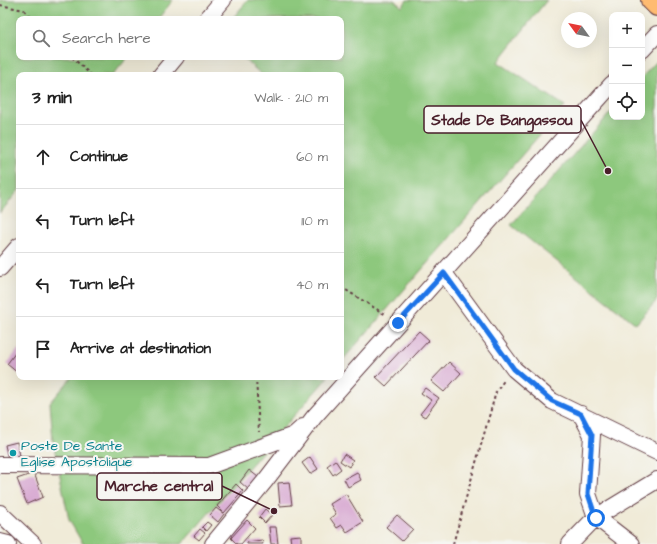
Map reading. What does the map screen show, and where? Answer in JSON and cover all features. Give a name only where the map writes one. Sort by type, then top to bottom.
[{"type":"main road","points":[[651,0],[657,6]]},
{"type":"street","points":[[210,16],[223,0]]},
{"type":"street","points":[[644,48],[657,34]]},
{"type":"street","points":[[164,72],[174,60]]},
{"type":"street","points":[[213,544],[265,481],[314,417],[609,87]]},
{"type":"street","points":[[0,268],[16,249]]},
{"type":"street","points":[[444,273],[514,369],[552,401],[657,452]]},
{"type":"street","points":[[581,414],[592,435],[588,494],[596,518],[631,544]]},
{"type":"street","points":[[0,465],[209,466],[260,446],[294,435],[314,417]]},
{"type":"street","points":[[570,544],[596,518],[657,480]]},
{"type":"street","points":[[0,513],[34,544]]},
{"type":"street","points":[[0,542],[8,544]]},
{"type":"path","points":[[0,5],[24,10],[30,16]]},
{"type":"path","points":[[75,60],[88,72]]},
{"type":"path","points":[[344,289],[398,323]]},
{"type":"path","points":[[453,544],[496,392],[514,369]]},
{"type":"path","points":[[256,380],[260,446]]},
{"type":"green space","points":[[0,0],[173,0],[160,16],[16,16],[16,60],[126,60],[116,72],[16,72],[16,194],[0,213]]},
{"type":"green space","points":[[248,0],[394,0],[402,7],[407,0],[547,0],[498,62],[565,106],[344,359],[344,72],[259,72],[245,60],[344,60],[344,16],[235,16]]},
{"type":"green space","points":[[657,61],[657,300],[636,324],[511,225],[609,114],[609,120],[645,120],[645,74]]},
{"type":"green space","points":[[69,380],[325,380],[182,544],[83,544],[69,520],[53,442],[50,403]]},
{"type":"building","points":[[419,331],[429,340],[386,386],[376,377]]},
{"type":"building","points":[[16,352],[16,372],[7,364]]},
{"type":"building","points":[[449,362],[461,373],[444,392],[431,381]]},
{"type":"building","points":[[425,388],[439,398],[425,417],[420,414],[431,400],[421,393]]},
{"type":"building","name":"Poste De Sante Eglise Apostolique","points":[[17,442],[21,460],[9,463],[5,445]]},
{"type":"building","points":[[344,454],[353,460],[349,467],[340,461]]},
{"type":"building","points":[[310,457],[318,469],[310,474],[302,463]]},
{"type":"building","points":[[335,460],[341,469],[333,475],[327,466]]},
{"type":"building","points":[[249,470],[258,477],[249,490],[240,482]]},
{"type":"building","points":[[357,472],[361,480],[348,487],[344,479]]},
{"type":"building","points":[[34,473],[43,497],[27,504],[17,479]]},
{"type":"building","points":[[289,482],[292,505],[280,506],[278,483]]},
{"type":"building","points":[[236,484],[243,491],[224,513],[217,506]]},
{"type":"building","points":[[346,494],[363,522],[347,532],[342,525],[337,528],[330,518],[336,514],[330,504]]},
{"type":"building","points":[[216,508],[224,514],[218,522],[210,515]]},
{"type":"building","points":[[265,509],[272,515],[265,523],[259,517]]},
{"type":"building","points":[[397,515],[413,529],[402,541],[386,527]]},
{"type":"building","points":[[247,520],[255,528],[241,544],[237,544],[231,538]]},
{"type":"building","points":[[207,522],[211,525],[206,531],[202,527]]},
{"type":"building","points":[[269,527],[276,527],[278,544],[271,544]]},
{"type":"building","points":[[200,529],[205,533],[199,540],[194,536]]},
{"type":"building","points":[[301,535],[301,544],[291,544],[290,536]]},
{"type":"building","points":[[262,540],[263,544],[247,544],[247,542]]},
{"type":"place","name":"Stade De Bangassou","points":[[608,171]]},
{"type":"place","name":"Poste De Sante Eglise Apostolique","points":[[13,453]]},
{"type":"place","name":"Marche central","points":[[274,511]]},
{"type":"route","points":[[398,323],[444,273],[514,369],[552,401],[581,414],[592,435],[588,494],[596,518]]}]
